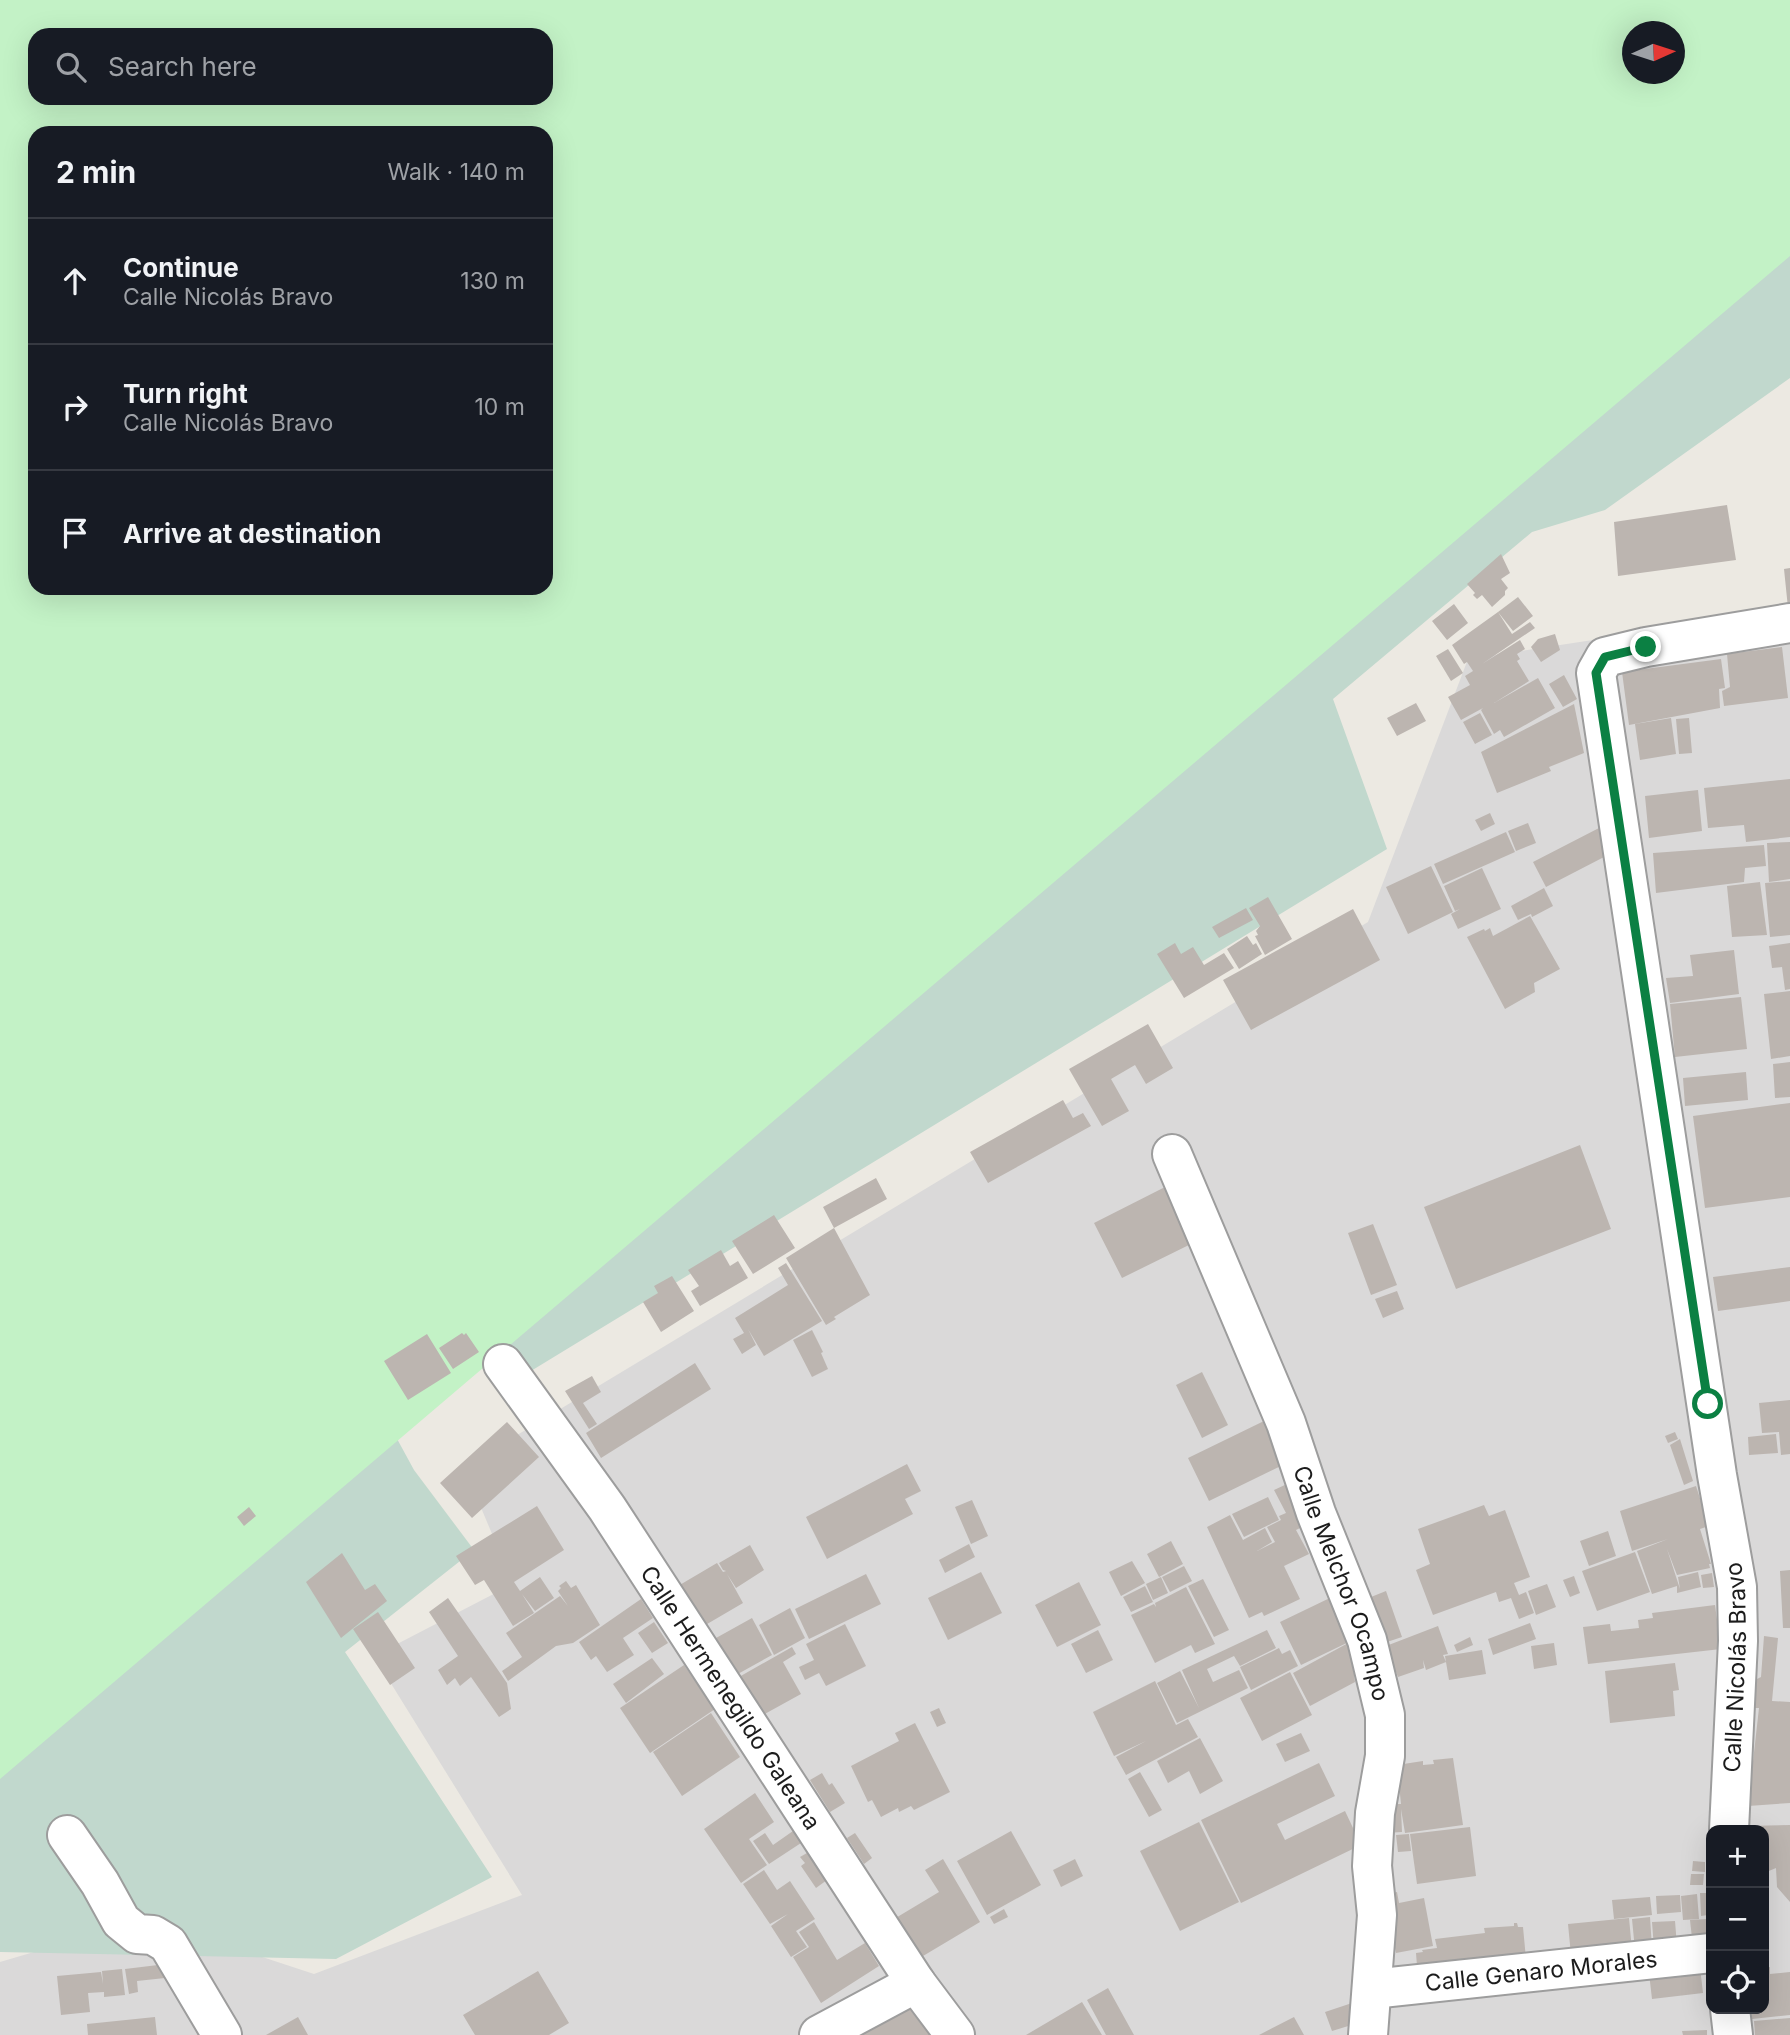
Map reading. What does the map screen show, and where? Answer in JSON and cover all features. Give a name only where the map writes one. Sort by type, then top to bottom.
[{"type":"street","name":"Calle Nicolás Bravo","points":[[1729,1825],[1738,1641],[1737,1587],[1719,1487],[1596,673],[1605,657],[1646,647],[1790,623]]},
{"type":"street","name":"Calle Melchor Ocampo","points":[[1172,1154],[1286,1423],[1316,1513],[1367,1640],[1385,1715],[1385,1756],[1373,1853],[1377,1915],[1368,2035]]},
{"type":"street","name":"Calle Hermenegildo Galeana","points":[[503,1364],[607,1508],[916,1983],[955,2035]]},
{"type":"street","points":[[67,1835],[100,1883],[121,1921],[137,1934],[153,1935],[168,1944],[222,2035]]},
{"type":"street","name":"Calle Genaro Morales","points":[[1372,1989],[1706,1954]]},
{"type":"street","points":[[819,2035],[916,1983]]},
{"type":"street","points":[[1730,2014],[1732,2035]]},
{"type":"shaded area","points":[[1790,610],[1790,2035],[0,2035],[0,1962],[146,1919],[314,1974],[522,1895],[374,1656],[513,1584],[464,1467],[1368,922],[1468,659]]},
{"type":"green space","points":[[0,0],[1790,0],[1790,378],[1605,510],[1532,532],[1333,699],[1387,849],[526,1374],[483,1310],[365,1380],[414,1470],[474,1550],[345,1652],[492,1877],[336,1959],[0,1952]]},
{"type":"green space","points":[[0,0],[1790,0],[1790,256],[0,1779]]},
{"type":"building","points":[[1727,505],[1736,560],[1618,576],[1614,522]]},
{"type":"building","points":[[1501,554],[1510,573],[1501,579],[1508,588],[1505,595],[1492,607],[1482,595],[1477,599],[1467,584]]},
{"type":"building","points":[[1790,568],[1790,608],[1788,608],[1784,569]]},
{"type":"building","points":[[1518,597],[1533,616],[1513,631],[1498,612]]},
{"type":"building","points":[[1454,604],[1468,623],[1447,640],[1432,621]]},
{"type":"building","points":[[1498,612],[1512,634],[1530,622],[1535,628],[1482,664],[1520,640],[1525,649],[1517,654],[1520,659],[1517,661],[1529,681],[1494,703],[1538,678],[1555,708],[1504,737],[1500,730],[1494,734],[1481,710],[1483,708],[1461,720],[1448,697],[1470,685],[1465,676],[1473,671],[1467,662],[1464,664],[1452,645]]},
{"type":"building","points":[[1555,634],[1560,650],[1541,662],[1531,647],[1538,639]]},
{"type":"building","points":[[1782,647],[1788,698],[1724,706],[1722,691],[1730,687],[1727,654]]},
{"type":"building","points":[[1448,649],[1463,673],[1451,681],[1436,656]]},
{"type":"building","points":[[1721,659],[1725,688],[1719,689],[1720,708],[1629,725],[1622,672]]},
{"type":"building","points":[[1564,675],[1577,699],[1563,707],[1549,684]]},
{"type":"building","points":[[1416,703],[1426,721],[1397,736],[1387,718]]},
{"type":"building","points":[[1574,704],[1584,753],[1549,767],[1551,771],[1497,793],[1481,752]]},
{"type":"building","points":[[1480,713],[1492,735],[1475,744],[1463,722]]},
{"type":"building","points":[[1671,718],[1676,754],[1640,760],[1635,724]]},
{"type":"building","points":[[1689,718],[1692,753],[1679,754],[1676,719]]},
{"type":"building","points":[[1790,779],[1790,837],[1746,842],[1744,825],[1708,828],[1704,788]]},
{"type":"building","points":[[1698,790],[1702,831],[1649,838],[1645,796]]},
{"type":"building","points":[[1490,813],[1495,824],[1481,831],[1475,820]]},
{"type":"building","points":[[1528,823],[1536,843],[1516,851],[1508,831]]},
{"type":"building","points":[[1599,828],[1604,857],[1546,887],[1533,862]]},
{"type":"building","points":[[1506,832],[1515,852],[1443,884],[1434,864]]},
{"type":"building","points":[[1790,842],[1790,879],[1769,882],[1767,843]]},
{"type":"building","points":[[1764,845],[1766,866],[1745,868],[1744,882],[1656,893],[1653,853]]},
{"type":"building","points":[[1431,866],[1453,912],[1408,934],[1386,887]]},
{"type":"building","points":[[1482,868],[1501,909],[1458,929],[1451,914],[1460,909],[1455,911],[1444,886]]},
{"type":"building","points":[[1790,881],[1790,935],[1770,937],[1765,883]]},
{"type":"building","points":[[1760,882],[1767,935],[1732,937],[1727,886]]},
{"type":"building","points":[[1544,888],[1553,906],[1532,917],[1531,914],[1518,920],[1511,906]]},
{"type":"building","points":[[1268,897],[1292,939],[1265,955],[1255,936],[1258,935],[1256,931],[1260,926],[1249,908]]},
{"type":"building","points":[[1246,908],[1253,920],[1219,938],[1212,927]]},
{"type":"building","points":[[1353,909],[1380,960],[1251,1030],[1223,980]]},
{"type":"building","points":[[1530,916],[1560,969],[1534,983],[1535,992],[1505,1009],[1467,937],[1490,928],[1493,936]]},
{"type":"building","points":[[1247,936],[1253,945],[1256,943],[1262,954],[1239,969],[1227,949]]},
{"type":"building","points":[[1175,943],[1181,954],[1193,947],[1204,965],[1224,953],[1234,968],[1184,998],[1157,954]]},
{"type":"building","points":[[1790,943],[1790,989],[1785,990],[1782,967],[1772,968],[1769,946]]},
{"type":"building","points":[[1734,950],[1739,994],[1670,1003],[1666,978],[1693,976],[1690,955]]},
{"type":"building","points":[[1790,991],[1790,1056],[1771,1059],[1764,994]]},
{"type":"building","points":[[1741,997],[1747,1049],[1675,1057],[1670,1004]]},
{"type":"building","points":[[1148,1024],[1173,1068],[1146,1084],[1135,1065],[1111,1079],[1129,1111],[1102,1126],[1069,1069]]},
{"type":"building","points":[[1790,1062],[1790,1097],[1775,1098],[1773,1064]]},
{"type":"building","points":[[1746,1072],[1748,1100],[1685,1106],[1683,1078]]},
{"type":"building","points":[[1063,1100],[1073,1118],[1083,1113],[1091,1126],[988,1183],[970,1152]]},
{"type":"building","points":[[1790,1103],[1790,1197],[1705,1208],[1693,1116]]},
{"type":"building","points":[[1580,1145],[1611,1229],[1456,1289],[1424,1207]]},
{"type":"building","points":[[876,1178],[887,1199],[834,1228],[823,1207]]},
{"type":"building","points":[[1167,1186],[1195,1242],[1122,1278],[1094,1223]]},
{"type":"building","points":[[774,1215],[795,1248],[753,1274],[732,1241]]},
{"type":"building","points":[[1373,1224],[1397,1285],[1371,1295],[1348,1233]]},
{"type":"building","points":[[834,1228],[870,1295],[834,1317],[836,1319],[826,1325],[786,1258]]},
{"type":"building","points":[[721,1250],[730,1266],[738,1261],[748,1278],[700,1306],[691,1291],[699,1286],[688,1270]]},
{"type":"building","points":[[786,1263],[822,1321],[764,1356],[748,1329],[756,1345],[742,1354],[733,1339],[744,1333],[735,1318],[788,1285],[778,1268]]},
{"type":"building","points":[[1790,1267],[1790,1301],[1718,1311],[1713,1277]]},
{"type":"building","points":[[672,1276],[694,1311],[661,1332],[643,1302],[658,1293],[654,1286]]},
{"type":"building","points":[[1397,1291],[1404,1309],[1383,1318],[1375,1299]]},
{"type":"building","points":[[812,1330],[828,1369],[812,1377],[793,1340]]},
{"type":"building","points":[[466,1333],[479,1352],[453,1369],[439,1348]]},
{"type":"building","points":[[427,1334],[451,1373],[408,1400],[384,1361]]},
{"type":"building","points":[[695,1363],[711,1389],[601,1458],[586,1433]]},
{"type":"building","points":[[1202,1372],[1228,1425],[1202,1438],[1176,1385]]},
{"type":"building","points":[[592,1376],[601,1392],[583,1403],[597,1424],[589,1429],[565,1391]]},
{"type":"building","points":[[1790,1400],[1790,1454],[1781,1455],[1779,1432],[1762,1433],[1759,1403]]},
{"type":"building","points":[[1264,1421],[1285,1464],[1209,1501],[1188,1458]]},
{"type":"building","points":[[507,1422],[539,1457],[472,1518],[440,1483]]},
{"type":"building","points":[[1675,1432],[1678,1439],[1668,1443],[1665,1436]]},
{"type":"building","points":[[1776,1434],[1778,1453],[1749,1455],[1748,1437]]},
{"type":"building","points":[[1680,1439],[1693,1481],[1684,1485],[1670,1445]]},
{"type":"building","points":[[907,1464],[921,1491],[905,1499],[913,1514],[827,1559],[806,1517]]},
{"type":"building","points":[[1287,1484],[1308,1524],[1296,1530],[1309,1554],[1284,1566],[1300,1599],[1264,1616],[1262,1612],[1249,1618],[1207,1527],[1230,1515],[1243,1540],[1265,1528],[1272,1542],[1257,1551],[1275,1542],[1267,1527],[1281,1520],[1279,1516],[1286,1513],[1274,1490]]},
{"type":"building","points":[[1696,1486],[1709,1526],[1700,1529],[1710,1568],[1677,1575],[1667,1549],[1680,1589],[1678,1577],[1698,1572],[1701,1587],[1677,1593],[1677,1586],[1652,1594],[1637,1551],[1668,1539],[1632,1551],[1620,1511]]},
{"type":"building","points":[[1268,1497],[1279,1520],[1244,1537],[1232,1514]]},
{"type":"building","points":[[972,1500],[988,1536],[971,1544],[955,1507]]},
{"type":"building","points":[[1484,1505],[1489,1516],[1505,1510],[1530,1577],[1514,1583],[1519,1595],[1526,1592],[1534,1613],[1519,1619],[1511,1598],[1499,1602],[1496,1592],[1433,1615],[1416,1570],[1430,1564],[1418,1529]]},
{"type":"building","points":[[537,1506],[564,1550],[514,1582],[520,1591],[540,1577],[554,1598],[535,1611],[522,1594],[534,1613],[513,1626],[484,1580],[475,1585],[456,1556]]},
{"type":"building","points":[[249,1507],[256,1516],[244,1526],[237,1517]]},
{"type":"building","points":[[1608,1531],[1616,1556],[1589,1566],[1580,1541]]},
{"type":"building","points":[[1171,1541],[1183,1564],[1159,1577],[1147,1554]]},
{"type":"building","points":[[969,1544],[975,1557],[945,1573],[939,1560]]},
{"type":"building","points":[[750,1545],[764,1570],[736,1588],[727,1574],[743,1603],[702,1627],[678,1586],[717,1563],[723,1572],[726,1571],[719,1563]]},
{"type":"building","points":[[1635,1552],[1650,1592],[1597,1611],[1582,1571]]},
{"type":"building","points":[[342,1553],[365,1590],[375,1584],[387,1601],[341,1638],[306,1582]]},
{"type":"building","points":[[1132,1561],[1145,1583],[1121,1596],[1109,1572]]},
{"type":"building","points":[[1184,1566],[1192,1581],[1170,1592],[1162,1577]]},
{"type":"building","points":[[1790,1570],[1790,1628],[1783,1628],[1780,1571]]},
{"type":"building","points":[[981,1572],[1002,1613],[948,1640],[928,1598]]},
{"type":"building","points":[[1712,1573],[1714,1587],[1703,1588],[1701,1575]]},
{"type":"building","points":[[866,1574],[881,1604],[809,1639],[795,1609]]},
{"type":"building","points":[[1574,1576],[1580,1593],[1570,1597],[1563,1580]]},
{"type":"building","points":[[1161,1577],[1168,1593],[1153,1600],[1146,1584]]},
{"type":"building","points":[[1203,1579],[1229,1630],[1214,1637],[1188,1586]]},
{"type":"building","points":[[566,1581],[571,1588],[576,1585],[600,1625],[573,1643],[556,1646],[508,1681],[502,1671],[522,1657],[506,1633],[560,1596],[568,1606],[558,1591],[561,1588],[559,1586]]},
{"type":"building","points":[[1079,1582],[1101,1625],[1057,1647],[1035,1605]]},
{"type":"building","points":[[1547,1584],[1556,1607],[1536,1615],[1528,1591]]},
{"type":"building","points":[[1145,1586],[1153,1602],[1131,1612],[1123,1597]]},
{"type":"building","points":[[1186,1587],[1215,1644],[1195,1653],[1191,1645],[1155,1663],[1131,1615],[1154,1604],[1156,1607],[1155,1603]]},
{"type":"building","points":[[1386,1591],[1402,1637],[1387,1642],[1371,1597]]},
{"type":"building","points":[[1334,1596],[1355,1639],[1301,1665],[1280,1622]]},
{"type":"building","points":[[448,1598],[507,1683],[511,1709],[499,1717],[471,1677],[460,1686],[455,1678],[447,1685],[438,1670],[458,1656],[429,1612]]},
{"type":"building","points":[[641,1599],[653,1618],[623,1638],[634,1655],[607,1672],[596,1656],[591,1660],[579,1642]]},
{"type":"building","points":[[1715,1605],[1721,1649],[1588,1664],[1583,1627],[1610,1624],[1611,1631],[1639,1628],[1638,1620],[1653,1618],[1652,1613]]},
{"type":"building","points":[[790,1608],[805,1638],[774,1655],[759,1625]]},
{"type":"building","points":[[378,1612],[415,1668],[390,1685],[353,1629]]},
{"type":"building","points":[[752,1618],[772,1655],[736,1675],[716,1638]]},
{"type":"building","points":[[654,1622],[668,1643],[652,1653],[638,1633]]},
{"type":"building","points":[[1530,1623],[1536,1639],[1493,1655],[1488,1639]]},
{"type":"building","points":[[845,1624],[866,1666],[826,1686],[819,1673],[805,1680],[799,1667],[814,1660],[806,1644]]},
{"type":"building","points":[[1438,1626],[1448,1654],[1443,1655],[1446,1662],[1426,1670],[1423,1660],[1424,1668],[1398,1677],[1386,1646]]},
{"type":"building","points":[[1098,1630],[1113,1660],[1086,1673],[1071,1644]]},
{"type":"building","points":[[1267,1630],[1276,1648],[1240,1666],[1234,1656],[1207,1669],[1213,1682],[1239,1670],[1248,1688],[1177,1723],[1157,1683],[1180,1671],[1199,1708],[1182,1670]]},
{"type":"building","points":[[1764,1636],[1778,1638],[1772,1701],[1790,1702],[1790,1803],[1748,1806],[1759,1708],[1752,1708],[1751,1677],[1761,1677]]},
{"type":"building","points":[[1470,1637],[1473,1645],[1457,1652],[1454,1645]]},
{"type":"building","points":[[1350,1642],[1355,1682],[1310,1706],[1293,1673]]},
{"type":"building","points":[[1554,1643],[1557,1665],[1534,1669],[1531,1646]]},
{"type":"building","points":[[792,1647],[796,1654],[783,1662],[801,1694],[761,1716],[739,1677]]},
{"type":"building","points":[[1279,1648],[1282,1654],[1290,1650],[1298,1666],[1251,1690],[1240,1667]]},
{"type":"building","points":[[1482,1650],[1486,1674],[1449,1680],[1445,1656]]},
{"type":"building","points":[[652,1658],[664,1674],[626,1703],[613,1684]]},
{"type":"building","points":[[1675,1663],[1679,1690],[1673,1691],[1675,1716],[1610,1723],[1605,1671]]},
{"type":"building","points":[[684,1665],[715,1709],[650,1753],[620,1708]]},
{"type":"building","points":[[1290,1672],[1312,1715],[1262,1741],[1240,1698]]},
{"type":"building","points":[[1155,1681],[1176,1725],[1188,1719],[1198,1737],[1126,1775],[1116,1757],[1146,1741],[1114,1756],[1093,1712]]},
{"type":"building","points":[[939,1708],[946,1723],[937,1727],[930,1712]]},
{"type":"building","points":[[711,1713],[740,1757],[682,1796],[653,1752]]},
{"type":"building","points":[[915,1723],[950,1792],[914,1810],[911,1806],[899,1812],[898,1808],[881,1817],[872,1800],[868,1802],[851,1766],[899,1741],[895,1733]]},
{"type":"building","points":[[1301,1733],[1310,1751],[1285,1762],[1276,1744]]},
{"type":"building","points":[[1200,1738],[1223,1781],[1200,1794],[1189,1771],[1168,1783],[1157,1761]]},
{"type":"building","points":[[1453,1758],[1463,1825],[1405,1833],[1401,1809],[1402,1832],[1386,1833],[1385,1804],[1401,1804],[1397,1765],[1423,1761],[1423,1765],[1434,1764],[1433,1760]]},
{"type":"building","points":[[1319,1763],[1335,1796],[1277,1824],[1285,1840],[1345,1811],[1361,1845],[1241,1903],[1201,1820]]},
{"type":"building","points":[[1140,1772],[1162,1810],[1149,1817],[1128,1779]]},
{"type":"building","points":[[822,1773],[845,1803],[830,1812],[810,1780]]},
{"type":"building","points":[[755,1793],[774,1822],[749,1839],[767,1865],[741,1883],[704,1829]]},
{"type":"building","points":[[1199,1822],[1239,1902],[1180,1931],[1140,1851]]},
{"type":"building","points":[[1769,1825],[1790,1825],[1790,1902],[1777,1887],[1776,1868],[1769,1871]]},
{"type":"building","points":[[1470,1827],[1476,1876],[1417,1884],[1410,1834]]},
{"type":"building","points":[[793,1831],[801,1843],[769,1864],[753,1841],[765,1833],[773,1845]]},
{"type":"building","points":[[1011,1831],[1041,1885],[987,1915],[957,1861]]},
{"type":"building","points":[[855,1833],[872,1858],[864,1864],[847,1838]]},
{"type":"building","points":[[1409,1834],[1411,1851],[1398,1852],[1396,1835]]},
{"type":"building","points":[[807,1853],[827,1880],[816,1888],[801,1866],[805,1863],[800,1857]]},
{"type":"building","points":[[943,1859],[980,1922],[918,1959],[894,1919],[939,1892],[925,1870]]},
{"type":"building","points":[[1075,1859],[1083,1876],[1061,1887],[1053,1870]]},
{"type":"building","points":[[1693,1861],[1705,1862],[1705,1872],[1692,1871]]},
{"type":"building","points":[[764,1870],[777,1890],[790,1881],[815,1919],[796,1931],[807,1947],[791,1957],[771,1926],[788,1914],[770,1924],[743,1884]]},
{"type":"building","points":[[1691,1874],[1704,1874],[1703,1885],[1690,1885]]},
{"type":"building","points":[[1397,1892],[1399,1903],[1424,1898],[1433,1946],[1396,1953],[1387,1908],[1389,1894]]},
{"type":"building","points":[[1700,1893],[1706,1893],[1706,1915],[1701,1916]]},
{"type":"building","points":[[1697,1894],[1699,1919],[1683,1920],[1681,1896]]},
{"type":"building","points":[[1680,1895],[1681,1912],[1657,1914],[1656,1896]]},
{"type":"building","points":[[1650,1897],[1652,1915],[1614,1919],[1612,1900]]},
{"type":"building","points":[[1004,1909],[1008,1917],[994,1924],[990,1917]]},
{"type":"building","points":[[1650,1917],[1652,1948],[1635,1950],[1632,1919]]},
{"type":"building","points":[[1629,1918],[1632,1950],[1571,1955],[1568,1924]]},
{"type":"building","points":[[1706,1919],[1706,1943],[1692,1938],[1690,1920]]},
{"type":"building","points":[[1675,1921],[1677,1946],[1654,1948],[1652,1922]]},
{"type":"building","points":[[814,1922],[837,1960],[865,1943],[879,1966],[821,2003],[793,1957],[809,1947],[799,1932]]},
{"type":"building","points":[[1514,1923],[1523,1927],[1526,1959],[1417,1966],[1416,1953],[1437,1948],[1435,1939],[1485,1933],[1484,1928],[1514,1926]]},
{"type":"building","points":[[158,1965],[164,1970],[165,1978],[137,1981],[138,1992],[129,1994],[125,1969]]},
{"type":"building","points":[[1700,1967],[1703,1993],[1652,1999],[1649,1973]]},
{"type":"building","points":[[1769,1967],[1770,1974],[1790,1972],[1790,2015],[1752,2019],[1752,2014],[1769,2014]]},
{"type":"building","points":[[122,1969],[125,1995],[104,1997],[104,1992],[88,1993],[90,2012],[61,2015],[57,1976],[101,1972],[103,1984],[102,1971]]},
{"type":"building","points":[[538,1971],[569,2023],[549,2035],[475,2035],[463,2015]]},
{"type":"building","points":[[1108,1988],[1134,2035],[1106,2035],[1087,2000]]},
{"type":"building","points":[[1082,2002],[1102,2035],[1026,2035]]},
{"type":"building","points":[[1352,2003],[1358,2023],[1332,2031],[1325,2012]]},
{"type":"building","points":[[913,2004],[932,2035],[856,2035],[876,2023],[877,2026]]},
{"type":"building","points":[[155,2017],[157,2035],[88,2035],[87,2024]]},
{"type":"building","points":[[298,2017],[308,2035],[266,2035]]},
{"type":"building","points":[[1294,2017],[1304,2035],[1259,2035]]},
{"type":"building","points":[[1790,2018],[1790,2035],[1755,2035],[1754,2021]]},
{"type":"building","points":[[1707,2030],[1707,2035],[1683,2035],[1682,2031]]},
{"type":"route","points":[[1646,647],[1605,657],[1596,673],[1708,1404]]}]
